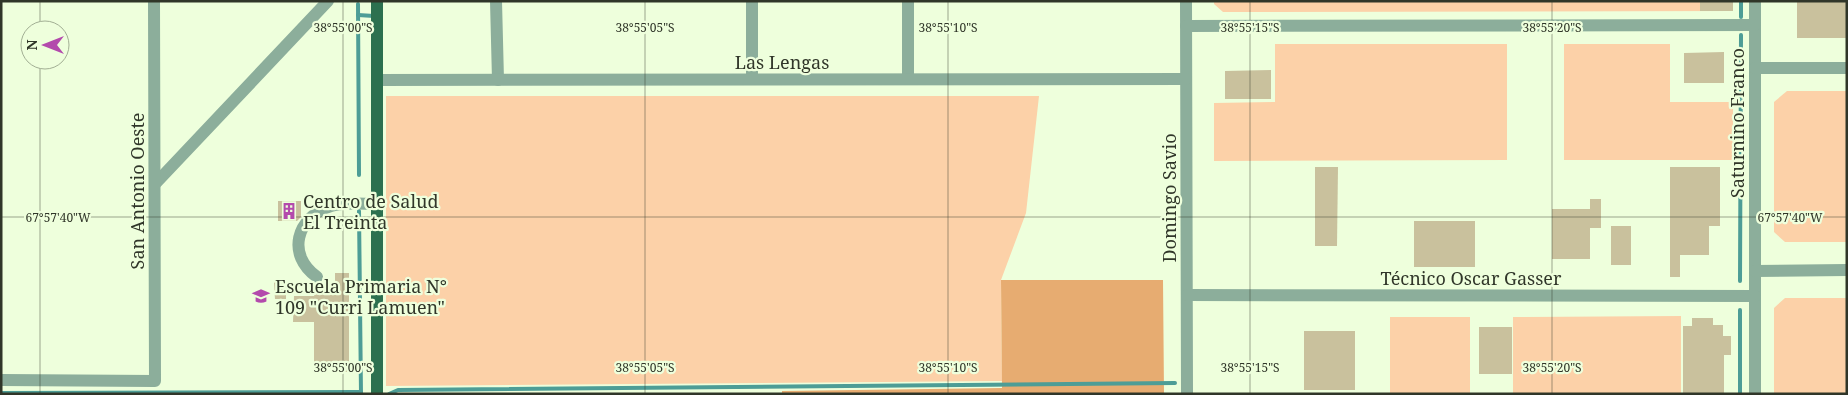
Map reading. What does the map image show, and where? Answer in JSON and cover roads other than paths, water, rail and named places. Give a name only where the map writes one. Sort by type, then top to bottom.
[{"type":"main road","points":[[377,1],[378,394]]},
{"type":"street","name":"San Antonio Oeste","points":[[1,380],[155,381],[154,1]]},
{"type":"street","points":[[155,184],[328,1]]},
{"type":"street","points":[[496,1],[498,80]]},
{"type":"street","points":[[752,1],[752,79]]},
{"type":"street","points":[[908,1],[908,79]]},
{"type":"street","name":"Domingo Savio","points":[[1186,1],[1187,394]]},
{"type":"street","name":"Saturnino Franco","points":[[1755,1],[1755,394]]},
{"type":"street","points":[[1186,26],[1755,25]]},
{"type":"street","points":[[1755,68],[1847,68]]},
{"type":"street","name":"Las Lengas","points":[[377,80],[1186,79]]},
{"type":"street","points":[[317,277],[307,268],[299,256],[298,248],[301,234],[308,220],[322,210],[337,205],[377,204]]},
{"type":"street","points":[[1755,271],[1847,270]]},
{"type":"street","name":"Técnico Oscar Gasser","points":[[1187,295],[1755,296]]},
{"type":"waterway","points":[[1741,1],[1741,17]]},
{"type":"waterway","points":[[358,4],[359,175]]},
{"type":"waterway","points":[[358,15],[374,16]]},
{"type":"waterway","points":[[1740,281],[1741,35]]},
{"type":"waterway","points":[[359,211],[361,394]]},
{"type":"waterway","points":[[1740,310],[1740,394]]},
{"type":"waterway","points":[[389,394],[398,390],[1175,383]]},
{"type":"waterway","points":[[1,393],[361,392]]},
{"type":"place","name":"Centro de Salud El Treinta","points":[[289,211]]},
{"type":"place","name":"Escuela Primaria N° 109 \"Curri Lamuen\"","points":[[261,296]]}]
